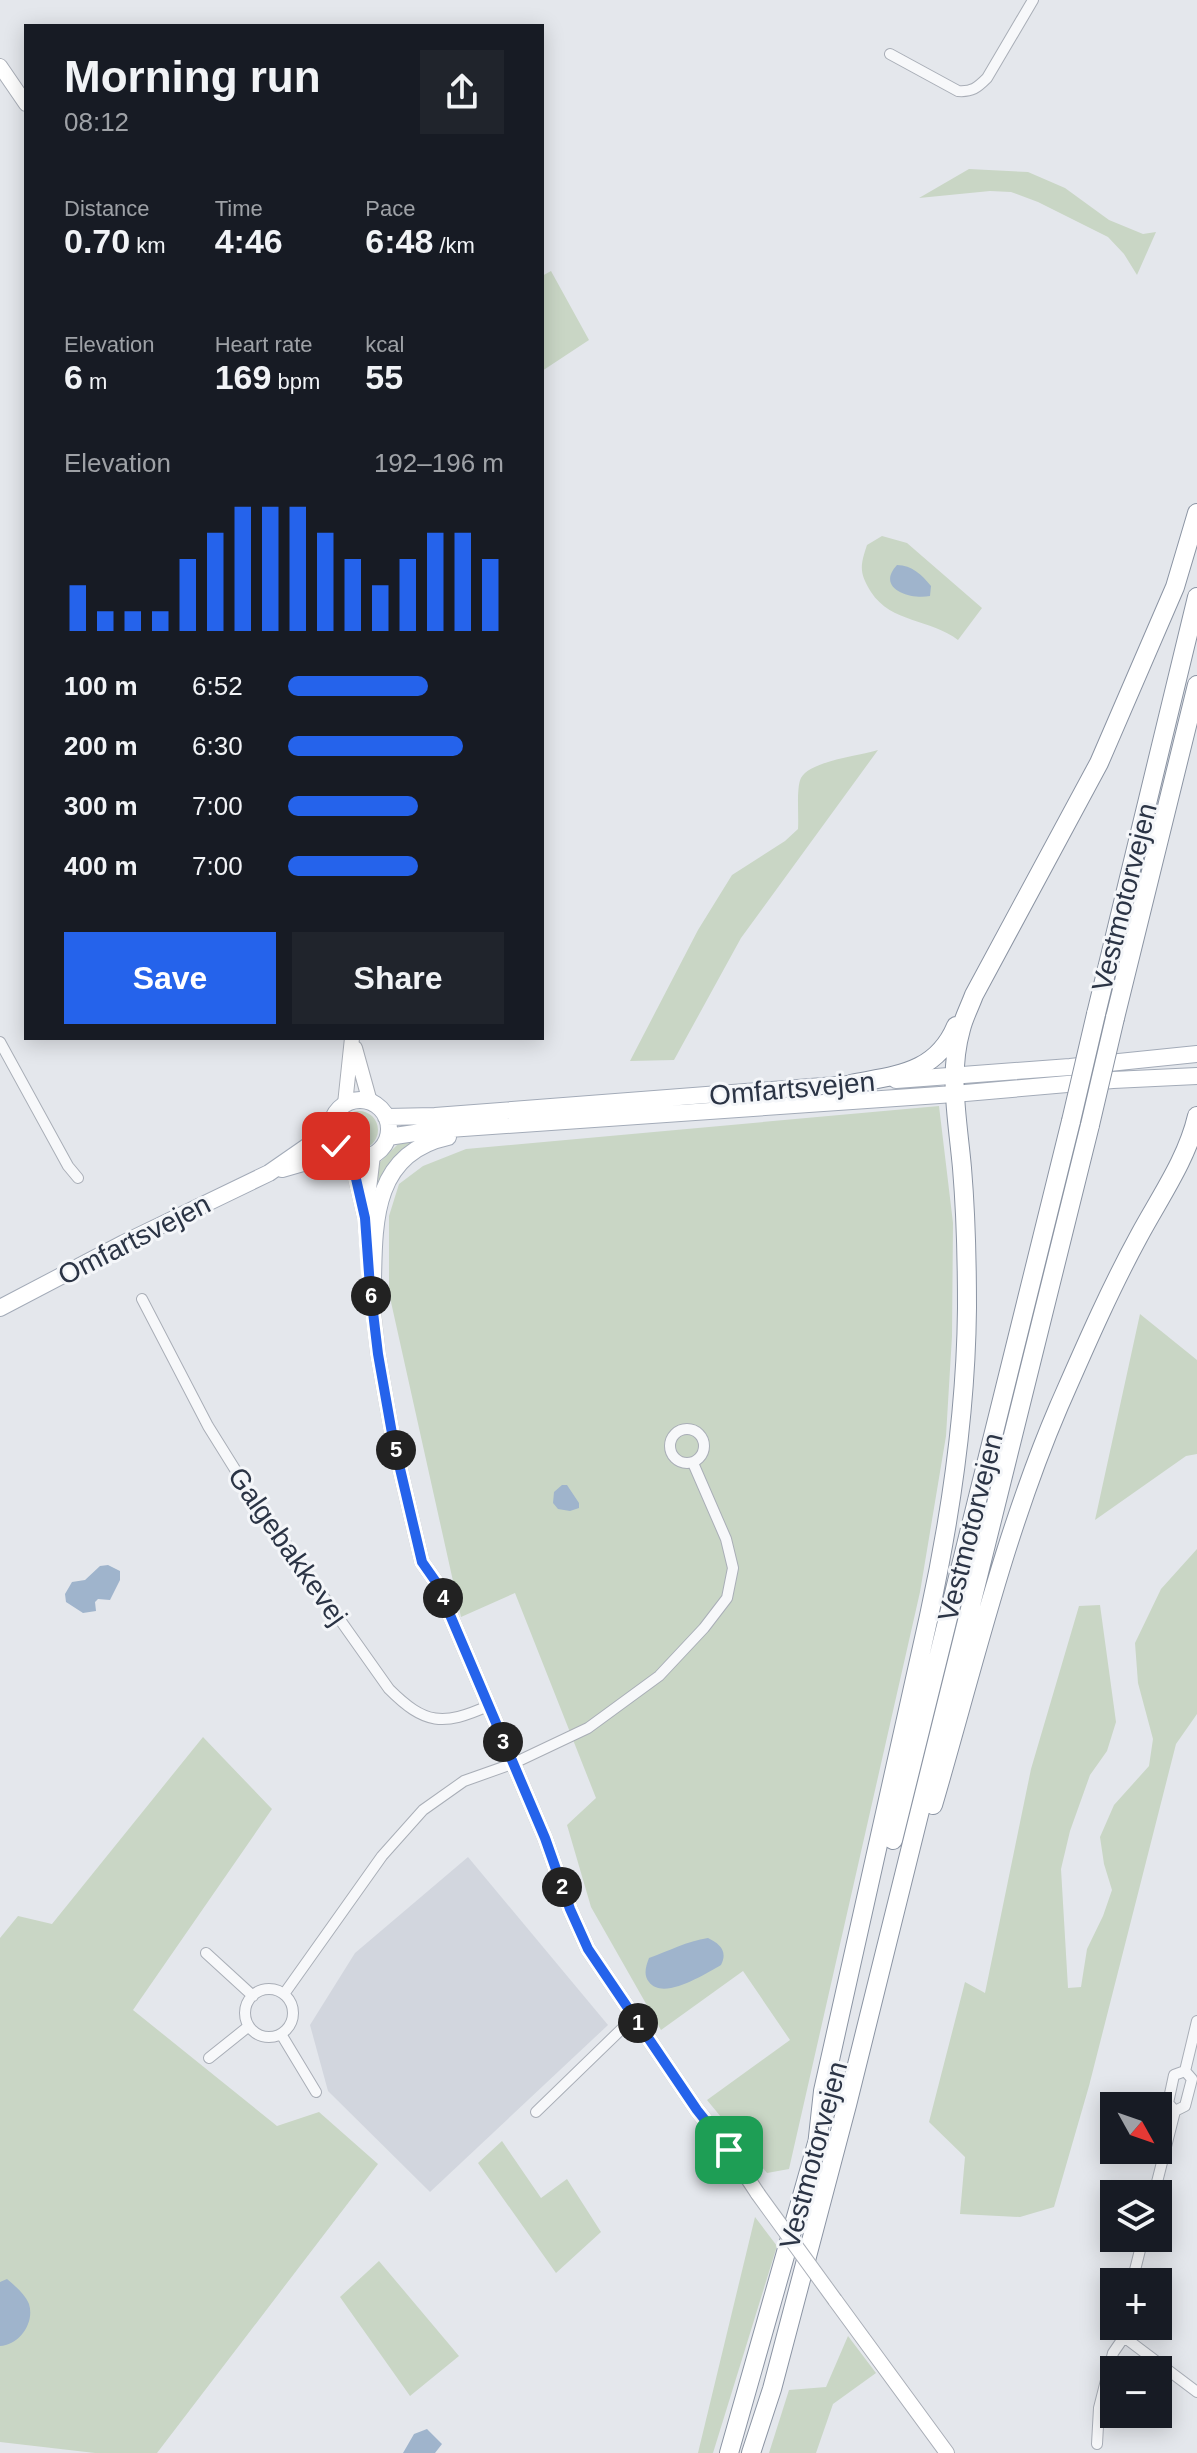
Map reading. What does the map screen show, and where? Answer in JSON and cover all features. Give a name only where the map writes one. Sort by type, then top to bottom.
[{"type":"highway","points":[[817,2146],[823,2091],[933,1601],[956,1468],[967,1308],[962,1171],[954,1094],[961,1027],[974,995],[1099,763],[1128,701],[1175,587],[1197,513]]},
{"type":"highway","name":"Vestmotorvejen","points":[[729,2453],[817,2146],[1071,1121],[1197,597]]},
{"type":"highway","name":"Vestmotorvejen","points":[[751,2453],[776,2374],[877,1983],[1197,685]]},
{"type":"highway","points":[[851,1084],[904,1074],[932,1060],[950,1040],[971,989],[1005,937]]},
{"type":"highway","points":[[877,1983],[897,1935],[995,1591],[1040,1455],[1102,1312],[1182,1157],[1197,1116]]},
{"type":"main road","name":"Omfartsvejen","points":[[386,1117],[435,1116],[1197,1055]]},
{"type":"main road","points":[[1113,1080],[1180,1068],[1189,1065],[1197,1055]]},
{"type":"main road","points":[[954,1094],[977,1079],[1070,1067]]},
{"type":"main road","name":"Omfartsvejen","points":[[388,1137],[435,1130],[1197,1076]]},
{"type":"main road","points":[[353,1101],[370,1102],[386,1117],[388,1137],[373,1155],[358,1158],[346,1154],[332,1139],[334,1115],[353,1101]]},
{"type":"main road","points":[[370,1287],[380,1196],[403,1160],[432,1141],[523,1125]]},
{"type":"main road","name":"Omfartsvejen","points":[[0,1308],[124,1243],[269,1173],[331,1130]]},
{"type":"main road","name":"Omfartsvejen","points":[[269,1173],[346,1154]]},
{"type":"street","points":[[890,54],[958,91],[968,92],[978,88],[987,78],[1033,0]]},
{"type":"street","points":[[0,66],[24,101]]},
{"type":"street","points":[[345,1104],[352,1040]]},
{"type":"street","points":[[353,1040],[370,1102]]},
{"type":"street","points":[[0,1042],[68,1166],[78,1178]]},
{"type":"street","points":[[346,1154],[365,1218]]},
{"type":"street","points":[[373,1155],[365,1218],[378,1354],[393,1439],[422,1562],[436,1582],[545,1838],[570,1909],[588,1949],[698,2112],[712,2141],[755,2190],[947,2453]]},
{"type":"street","name":"Galgebakkevej","points":[[142,1299],[208,1426],[246,1487],[389,1689],[407,1706],[423,1715],[447,1721],[488,1706]]},
{"type":"street","points":[[284,1994],[382,1856],[423,1810],[464,1781],[512,1764],[588,1728],[659,1676],[704,1628],[727,1598],[733,1568],[726,1539],[693,1463]]},
{"type":"street","points":[[206,1953],[253,1996]]},
{"type":"street","points":[[268,1989],[284,1994],[291,2003],[293,2015],[289,2026],[281,2034],[266,2037],[256,2033],[249,2026],[245,2010],[253,1996],[268,1989]]},
{"type":"street","points":[[536,2112],[634,2017]]},
{"type":"street","points":[[1185,2071],[1197,2021]]},
{"type":"street","points":[[209,2058],[249,2026]]},
{"type":"street","points":[[281,2034],[316,2092]]},
{"type":"street","points":[[1158,2180],[1175,2111],[1185,2106],[1189,2093],[1192,2079],[1185,2071]]},
{"type":"street","points":[[1175,2111],[1168,2103],[1170,2088],[1174,2075],[1185,2071]]},
{"type":"street","points":[[1097,2444],[1099,2408],[1119,2340]]},
{"type":"street","points":[[1134,2340],[1197,2392]]},
{"type":"shaded area","points":[[468,1857],[608,2025],[430,2192],[328,2091],[310,2025],[355,1953]]},
{"type":"green space","points":[[969,169],[1028,172],[1065,188],[1109,220],[1143,234],[1156,232],[1137,275],[1124,254],[1108,237],[1011,192],[919,198]]},
{"type":"green space","points":[[551,271],[589,340],[544,370],[544,275]]},
{"type":"green space","points":[[882,536],[907,543],[982,608],[958,640],[889,610],[871,592],[864,580],[863,559],[867,545]]},
{"type":"green space","points":[[878,750],[741,938],[674,1060],[630,1061],[698,930],[732,875],[785,841],[798,829],[801,778],[824,763]]},
{"type":"green space","points":[[939,1106],[953,1223],[952,1336],[946,1436],[920,1592],[789,2169],[767,2173],[707,2100],[790,2040],[743,1971],[661,2030],[591,1907],[567,1825],[596,1798],[515,1593],[461,1617],[389,1293],[389,1216],[399,1184],[423,1166],[466,1149]]},
{"type":"green space","points":[[359,1111],[372,1117],[378,1130],[372,1143],[359,1149],[346,1143],[340,1130],[346,1117]]},
{"type":"green space","points":[[430,1134],[376,1198],[374,1169],[403,1139]]},
{"type":"green space","points":[[1140,1314],[1197,1360],[1197,1454],[1186,1456],[1095,1520]]},
{"type":"green space","points":[[1197,1549],[1197,1714],[1176,1744],[1089,2086],[1054,2207],[1020,2217],[960,2214],[965,2157],[929,2122],[965,1982],[985,1993],[1031,1769],[1079,1606],[1100,1605],[1116,1722],[1107,1751],[1090,1775],[1070,1831],[1061,1869],[1068,1988],[1081,1987],[1087,1949],[1112,1890],[1100,1837],[1114,1805],[1149,1766],[1153,1739],[1138,1683],[1135,1643],[1161,1589]]},
{"type":"green space","points":[[203,1737],[272,1809],[133,2010],[277,2126],[319,2112],[378,2164],[157,2453],[95,2453],[0,2442],[0,1938],[18,1916],[52,1924]]},
{"type":"green space","points":[[502,2141],[541,2198],[567,2179],[601,2232],[556,2273],[478,2163]]},
{"type":"green space","points":[[755,2217],[777,2246],[713,2453],[698,2453]]},
{"type":"green space","points":[[379,2261],[459,2356],[410,2396],[340,2297]]},
{"type":"green space","points":[[848,2336],[876,2373],[833,2404],[816,2453],[769,2453],[789,2390],[826,2387]]},
{"type":"water","points":[[897,565],[920,575],[931,586],[930,596],[914,596],[898,591],[890,581]]},
{"type":"water","points":[[567,1485],[579,1508],[570,1511],[558,1509],[553,1503],[554,1492]]},
{"type":"water","points":[[108,1565],[120,1571],[120,1580],[110,1600],[98,1599],[95,1602],[96,1611],[83,1613],[66,1602],[65,1594],[72,1582],[85,1580],[100,1566]]},
{"type":"water","points":[[708,1938],[722,1948],[724,1956],[721,1965],[674,1987],[664,1989],[649,1982],[646,1967],[649,1958]]},
{"type":"water","points":[[7,2279],[27,2300],[30,2318],[19,2337],[0,2346],[0,2282]]},
{"type":"water","points":[[427,2429],[442,2444],[435,2453],[403,2453],[414,2434]]},
{"type":"route","points":[[336,1146],[351,1157],[365,1218],[378,1354],[393,1439],[422,1562],[436,1582],[545,1838],[588,1949],[697,2110],[729,2150]]}]
